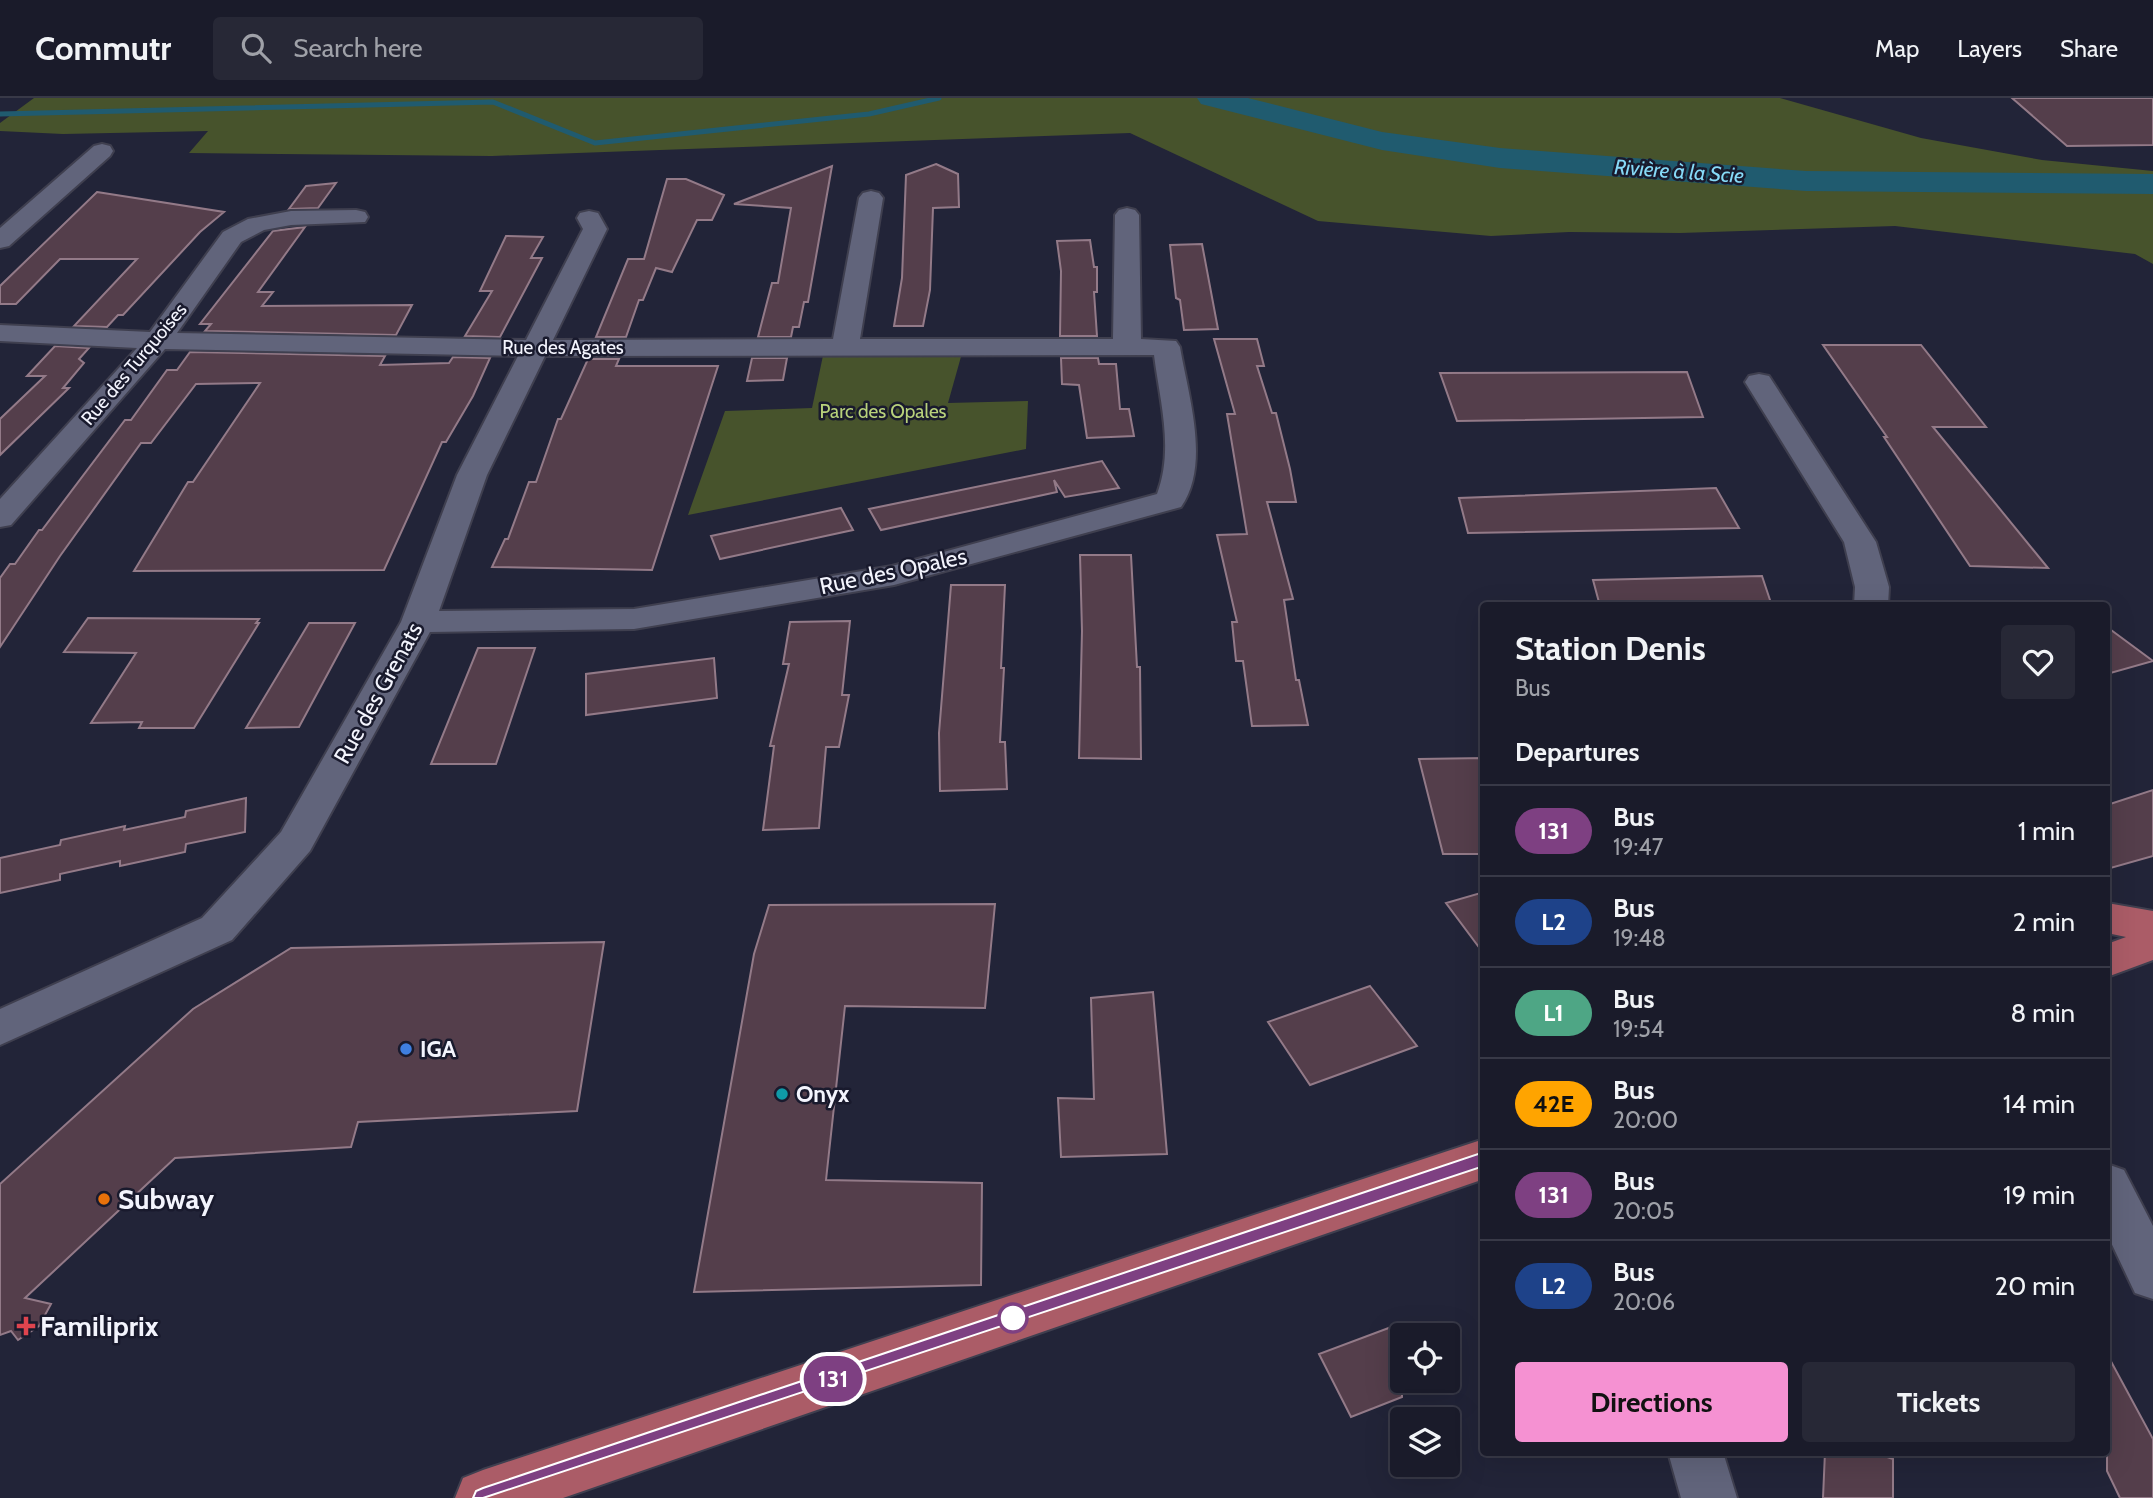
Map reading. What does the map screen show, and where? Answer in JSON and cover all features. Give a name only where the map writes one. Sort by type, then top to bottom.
[{"type":"main road","points":[[2110,919],[2153,926]]},
{"type":"main road","points":[[2110,960],[2153,943]]},
{"type":"main road","points":[[483,1498],[1480,1160]]},
{"type":"street","points":[[0,241],[102,151]]},
{"type":"street","points":[[845,346],[871,198]]},
{"type":"street","points":[[1127,215],[1127,345]]},
{"type":"street","name":"Rue des Turquoises","points":[[0,518],[158,341],[232,237],[257,224],[291,218],[356,217]]},
{"type":"street","name":"Rue des Grenats","points":[[0,1028],[217,929],[296,841],[418,622],[472,475],[595,229],[589,218]]},
{"type":"street","name":"Rue des Agates","points":[[0,333],[158,341],[536,348],[1127,345]]},
{"type":"street","name":"Rue des Opales","points":[[418,622],[634,619],[894,575],[1170,500],[1179,476],[1182,451],[1166,347],[1127,345]]},
{"type":"street","points":[[1759,382],[1860,542],[1872,587],[1871,602]]},
{"type":"street","points":[[2110,1190],[2153,1277]]},
{"type":"street","points":[[1696,1456],[1709,1498]]},
{"type":"green space","points":[[34,98],[1780,98],[1921,138],[2042,160],[2153,171],[2153,264],[2135,254],[1895,226],[1491,236],[1318,221],[1130,133],[492,156],[189,153],[208,131],[63,134],[0,131],[0,123]]},
{"type":"green space","name":"Parc des Opales","points":[[825,346],[964,346],[948,403],[1028,401],[1026,449],[688,515],[725,411],[812,408]]},
{"type":"building","points":[[2012,98],[2153,98],[2153,145],[2067,146]]},
{"type":"building","points":[[936,164],[958,174],[959,207],[933,208],[930,290],[923,326],[894,326],[902,278],[906,175]]},
{"type":"building","points":[[832,166],[808,302],[804,302],[799,327],[793,327],[791,337],[758,337],[772,283],[778,283],[791,208],[734,204]]},
{"type":"building","points":[[667,179],[686,179],[724,195],[712,220],[697,220],[672,272],[656,268],[643,300],[639,300],[626,337],[596,337],[628,259],[644,259]]},
{"type":"building","points":[[336,183],[318,208],[289,209],[306,186]]},
{"type":"building","points":[[97,192],[224,212],[200,232],[123,315],[118,315],[107,327],[74,326],[137,259],[60,259],[16,304],[0,304],[0,286]]},
{"type":"building","points":[[305,227],[258,292],[273,292],[262,306],[412,305],[396,335],[205,331],[211,324],[200,324],[273,231]]},
{"type":"building","points":[[506,236],[543,237],[531,258],[542,258],[500,337],[465,336],[492,291],[480,291]]},
{"type":"building","points":[[1090,240],[1094,267],[1097,267],[1097,292],[1094,292],[1097,336],[1060,336],[1061,271],[1057,241]]},
{"type":"building","points":[[1202,244],[1218,329],[1184,330],[1180,300],[1176,298],[1170,245]]},
{"type":"building","points":[[1214,339],[1257,339],[1264,366],[1257,366],[1272,413],[1276,413],[1290,469],[1296,502],[1267,502],[1293,599],[1284,600],[1296,680],[1299,680],[1308,725],[1252,726],[1243,661],[1236,661],[1232,622],[1237,622],[1217,535],[1247,534],[1227,414],[1235,414]]},
{"type":"building","points":[[1823,345],[1921,345],[1986,427],[1933,427],[2048,568],[1970,566],[1884,437],[1887,437]]},
{"type":"building","points":[[55,346],[89,348],[79,359],[84,363],[63,388],[69,388],[0,455],[0,419],[45,376],[27,376]]},
{"type":"building","points":[[190,352],[385,356],[380,365],[449,363],[453,357],[490,358],[473,396],[446,442],[442,442],[384,570],[134,571],[188,482],[193,482],[260,383],[196,384],[151,443],[141,443],[60,556],[0,647],[0,578],[10,564],[15,564],[39,530],[42,530],[125,420],[131,420],[167,370],[177,370]]},
{"type":"building","points":[[752,358],[787,358],[783,380],[747,381]]},
{"type":"building","points":[[1061,358],[1098,358],[1099,364],[1116,364],[1120,409],[1129,409],[1134,436],[1087,438],[1079,385],[1062,384]]},
{"type":"building","points":[[588,359],[619,359],[616,366],[718,366],[652,570],[492,567],[505,539],[508,539],[529,482],[536,482],[558,419],[561,419]]},
{"type":"building","points":[[1687,372],[1703,417],[1457,421],[1440,373]]},
{"type":"building","points":[[1102,461],[1119,488],[1065,497],[1054,480],[1057,492],[881,530],[869,509]]},
{"type":"building","points":[[1716,488],[1739,528],[1468,533],[1459,498]]},
{"type":"building","points":[[841,508],[853,530],[720,559],[711,536]]},
{"type":"building","points":[[1080,555],[1131,555],[1137,667],[1140,667],[1141,759],[1079,758],[1082,631]]},
{"type":"building","points":[[1762,576],[1771,602],[1599,602],[1593,580]]},
{"type":"building","points":[[951,585],[1005,585],[1000,742],[1005,742],[1007,789],[940,791],[939,733]]},
{"type":"building","points":[[88,618],[259,619],[256,623],[259,623],[194,728],[139,728],[142,722],[91,723],[136,653],[64,652]]},
{"type":"building","points":[[850,621],[842,695],[849,695],[839,747],[826,747],[819,828],[763,830],[774,746],[770,746],[789,664],[783,664],[790,622]]},
{"type":"building","points":[[309,623],[355,623],[299,727],[246,728]]},
{"type":"building","points":[[2110,629],[2153,661],[2110,673]]},
{"type":"building","points":[[478,648],[535,648],[496,764],[431,764]]},
{"type":"building","points":[[714,658],[717,698],[586,715],[586,674]]},
{"type":"building","points":[[1480,758],[1480,854],[1443,854],[1419,759]]},
{"type":"building","points":[[2153,790],[2153,856],[2110,868],[2110,804]]},
{"type":"building","points":[[246,798],[245,832],[186,844],[185,852],[120,866],[120,861],[60,874],[60,880],[0,893],[0,858],[60,845],[61,840],[185,817],[186,811]]},
{"type":"building","points":[[1480,893],[1480,949],[1446,903]]},
{"type":"building","name":"Onyx","points":[[995,904],[985,1008],[845,1006],[826,1180],[982,1183],[981,1285],[694,1292],[754,954],[769,905]]},
{"type":"building","points":[[604,942],[577,1111],[358,1122],[351,1147],[175,1158],[25,1298],[51,1304],[39,1326],[18,1340],[11,1331],[0,1335],[0,1184],[193,1009],[291,948]]},
{"type":"building","points":[[1370,986],[1417,1046],[1310,1085],[1268,1022]]},
{"type":"building","points":[[1153,992],[1167,1154],[1061,1157],[1058,1098],[1094,1099],[1091,998]]},
{"type":"building","points":[[1390,1327],[1390,1393],[1402,1393],[1402,1397],[1351,1417],[1319,1354]]},
{"type":"building","points":[[2110,1360],[2153,1439],[2153,1498],[2120,1498],[2107,1471],[2107,1456],[2110,1456]]},
{"type":"building","points":[[1825,1456],[1884,1456],[1893,1459],[1893,1498],[1823,1498]]},
{"type":"waterway","points":[[0,114],[493,102],[595,143],[869,114],[939,98]]},
{"type":"waterway","name":"Rivière à la Scie","points":[[1212,98],[1382,141],[1500,158],[1806,181],[2153,184]]},
{"type":"bus line","name":"131","points":[[483,1498],[1480,1160]]},
{"type":"place","name":"IGA","points":[[406,1049]]},
{"type":"place","name":"Onyx","points":[[782,1094]]},
{"type":"place","name":"Subway","points":[[104,1199]]},
{"type":"place","name":"Familiprix","points":[[26,1326]]}]
